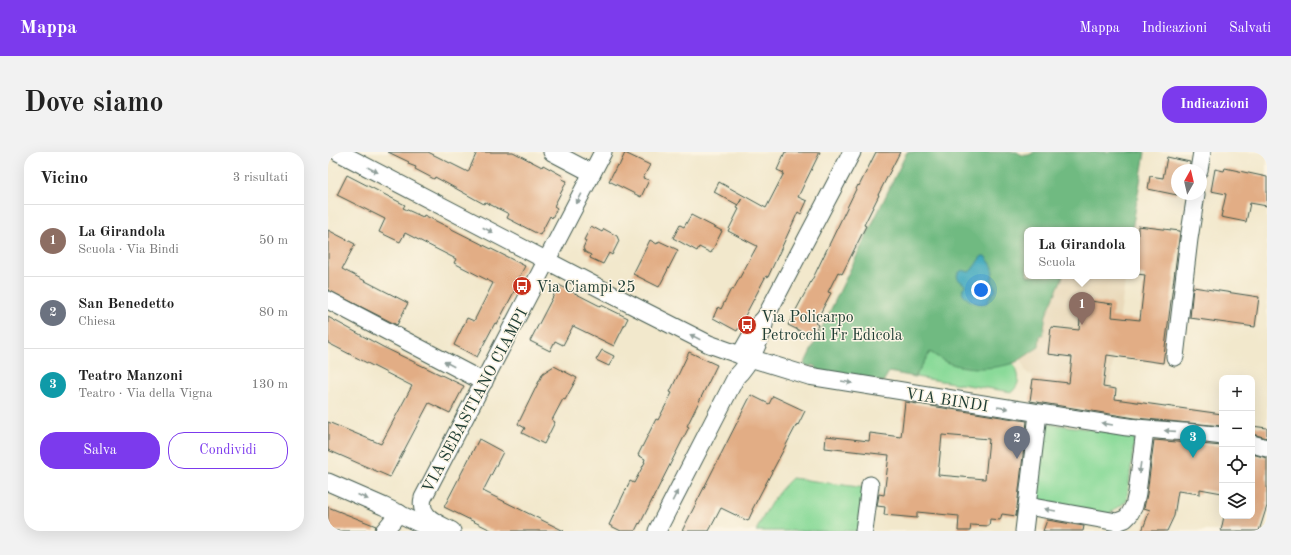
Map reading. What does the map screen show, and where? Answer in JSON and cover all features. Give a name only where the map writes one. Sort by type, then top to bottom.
[{"type":"street","name":"VIA BINDI","points":[[338,152],[695,337],[709,344],[740,355],[808,376],[1145,430],[1219,436]]},
{"type":"street","points":[[552,152],[592,173]]},
{"type":"street","name":"VIA SEBASTIANO CIAMPI","points":[[452,531],[428,517],[423,512],[422,501],[603,152]]},
{"type":"street","points":[[657,531],[736,377],[744,369],[740,355],[763,331],[765,318],[852,152]]},
{"type":"street","points":[[1201,164],[1202,152]]},
{"type":"street","points":[[1176,357],[1189,239],[1195,200]]},
{"type":"street","points":[[328,300],[484,382]]},
{"type":"street","points":[[1024,531],[1038,414]]},
{"type":"street","points":[[1027,506],[1116,526],[1129,515],[1134,506],[1145,430]]},
{"type":"street","points":[[1255,445],[1267,448]]},
{"type":"street","points":[[328,482],[435,531]]},
{"type":"street","points":[[864,531],[870,484]]},
{"type":"street","points":[[384,531],[398,513]]},
{"type":"shaded area","points":[[1062,279],[1126,279],[1109,388],[1033,379],[1033,375],[1028,374],[1021,358],[1039,346],[1040,335],[1043,334],[1046,315]]},
{"type":"green space","points":[[907,152],[1017,152],[1030,155],[1034,152],[1145,152],[1132,227],[1024,227],[1024,279],[1062,279],[1046,315],[1043,335],[1040,335],[1039,347],[1022,359],[1008,365],[990,368],[971,368],[946,362],[930,352],[915,377],[889,372],[883,382],[815,371],[817,367],[804,365]]},
{"type":"green space","points":[[930,352],[949,362],[970,367],[991,367],[1013,363],[1018,374],[1017,385],[1012,392],[915,377]]},
{"type":"green space","points":[[1044,423],[1135,435],[1127,501],[1109,514],[1033,499]]},
{"type":"green space","points":[[792,478],[866,488],[861,531],[756,531],[771,503],[780,490]]},
{"type":"water","points":[[982,256],[985,256],[993,268],[992,281],[996,291],[992,294],[987,303],[980,304],[966,298],[962,292],[965,285],[958,279],[957,275],[964,270],[969,272],[971,271]]},
{"type":"building","points":[[388,152],[428,152],[468,172],[477,152],[513,152],[542,167],[543,165],[563,176],[562,179],[567,181],[554,206],[557,208],[552,218],[550,216],[540,235],[507,218],[509,214],[485,202],[484,204],[435,177],[434,179],[415,169],[416,167],[408,164],[409,162]]},
{"type":"building","points":[[785,152],[820,152],[798,197],[807,201],[801,214],[798,212],[768,277],[766,276],[737,331],[713,318],[718,307],[721,309],[731,289],[733,290],[757,246],[728,231],[739,209],[737,208],[742,198],[738,205],[714,192],[719,182],[766,208],[784,173],[777,170]]},
{"type":"building","points":[[876,152],[900,152],[878,195],[864,225],[866,226],[842,274],[838,272],[828,292],[831,293],[815,323],[818,325],[812,337],[788,325]]},
{"type":"building","points":[[625,153],[650,165],[643,178],[649,180],[641,197],[609,181],[617,165],[619,166]]},
{"type":"building","points":[[1167,157],[1190,162],[1190,164],[1171,164],[1171,194],[1148,189],[1150,176],[1163,178]]},
{"type":"building","points":[[1225,168],[1267,177],[1267,206],[1250,203],[1246,222],[1221,217],[1226,194],[1211,191],[1215,169],[1224,171]]},
{"type":"building","points":[[347,175],[405,205],[403,208],[423,217],[424,215],[525,266],[513,289],[515,290],[477,357],[454,345],[467,318],[474,321],[493,283],[454,263],[456,259],[405,233],[400,242],[379,232],[385,219],[337,195]]},
{"type":"building","points":[[691,215],[722,231],[711,253],[699,247],[697,251],[673,238],[680,225],[684,227]]},
{"type":"building","points":[[591,226],[602,232],[604,229],[617,236],[619,241],[612,255],[609,253],[603,264],[590,258],[591,255],[585,252],[583,248],[586,241],[584,240]]},
{"type":"building","points":[[1138,226],[1180,231],[1163,363],[1107,355],[1103,387],[1116,389],[1115,399],[1219,414],[1219,426],[1135,418],[1030,401],[1033,379],[1069,383],[1072,357],[1048,354],[1051,327],[1079,330],[1082,300],[1113,304],[1112,317],[1140,320],[1145,275],[1140,274],[1140,227]]},
{"type":"building","points":[[328,230],[355,244],[342,269],[408,303],[397,325],[328,290]]},
{"type":"building","points":[[650,240],[657,244],[659,241],[678,250],[659,287],[633,274]]},
{"type":"building","points":[[559,285],[600,306],[601,305],[628,318],[614,346],[573,326],[563,345],[555,341],[550,351],[530,341]]},
{"type":"building","points":[[1193,287],[1259,297],[1255,327],[1190,318]]},
{"type":"building","points":[[328,317],[383,347],[464,386],[450,413],[429,403],[390,477],[328,450],[328,422],[381,444],[412,386],[328,343]]},
{"type":"building","points":[[602,350],[614,356],[609,366],[596,360]]},
{"type":"building","points":[[689,352],[717,365],[687,426],[689,427],[640,524],[639,523],[635,531],[621,531],[609,525],[630,481],[634,483],[645,462],[645,459],[638,455],[656,419],[658,420],[672,393],[670,392]]},
{"type":"building","points":[[554,366],[577,378],[565,400],[563,399],[552,420],[555,422],[544,444],[522,433],[525,428],[518,424],[543,373]]},
{"type":"building","points":[[751,395],[769,404],[773,396],[805,411],[752,510],[748,521],[721,508],[709,531],[682,531]]},
{"type":"building","points":[[905,402],[1027,421],[1016,516],[1002,514],[1000,520],[990,519],[989,526],[971,525],[970,531],[958,531],[959,516],[917,512],[917,518],[884,515],[885,507],[877,506],[879,494],[884,495],[889,455],[825,448],[826,436],[869,441],[870,433],[901,437]],"holes":[[[942,435],[989,439],[985,479],[938,475]]]},
{"type":"building","points":[[1255,426],[1267,428],[1267,438],[1255,435]]},
{"type":"building","points":[[479,439],[503,452],[483,491],[564,531],[493,531],[444,507]]},
{"type":"building","points":[[1154,440],[1219,446],[1219,492],[1200,489],[1200,494],[1178,491],[1174,516],[1167,531],[1142,531],[1150,510],[1144,508]]},
{"type":"building","points":[[1255,455],[1267,458],[1267,506],[1259,531],[1221,531],[1223,519],[1255,519]]},
{"type":"building","points":[[328,507],[376,526],[374,531],[328,531]]},
{"type":"building","points":[[1047,520],[1084,526],[1083,531],[1043,531]]},
{"type":"place","name":"Via Ciampi 25","points":[[522,286]]},
{"type":"place","name":"Via Policarpo Petrocchi Fr Edicola","points":[[747,325]]},
{"type":"place","name":"La Girandola","points":[[1082,325]]},
{"type":"place","name":"Teatro Manzoni","points":[[1193,458]]},
{"type":"place","name":"San Benedetto","points":[[1017,459]]}]
